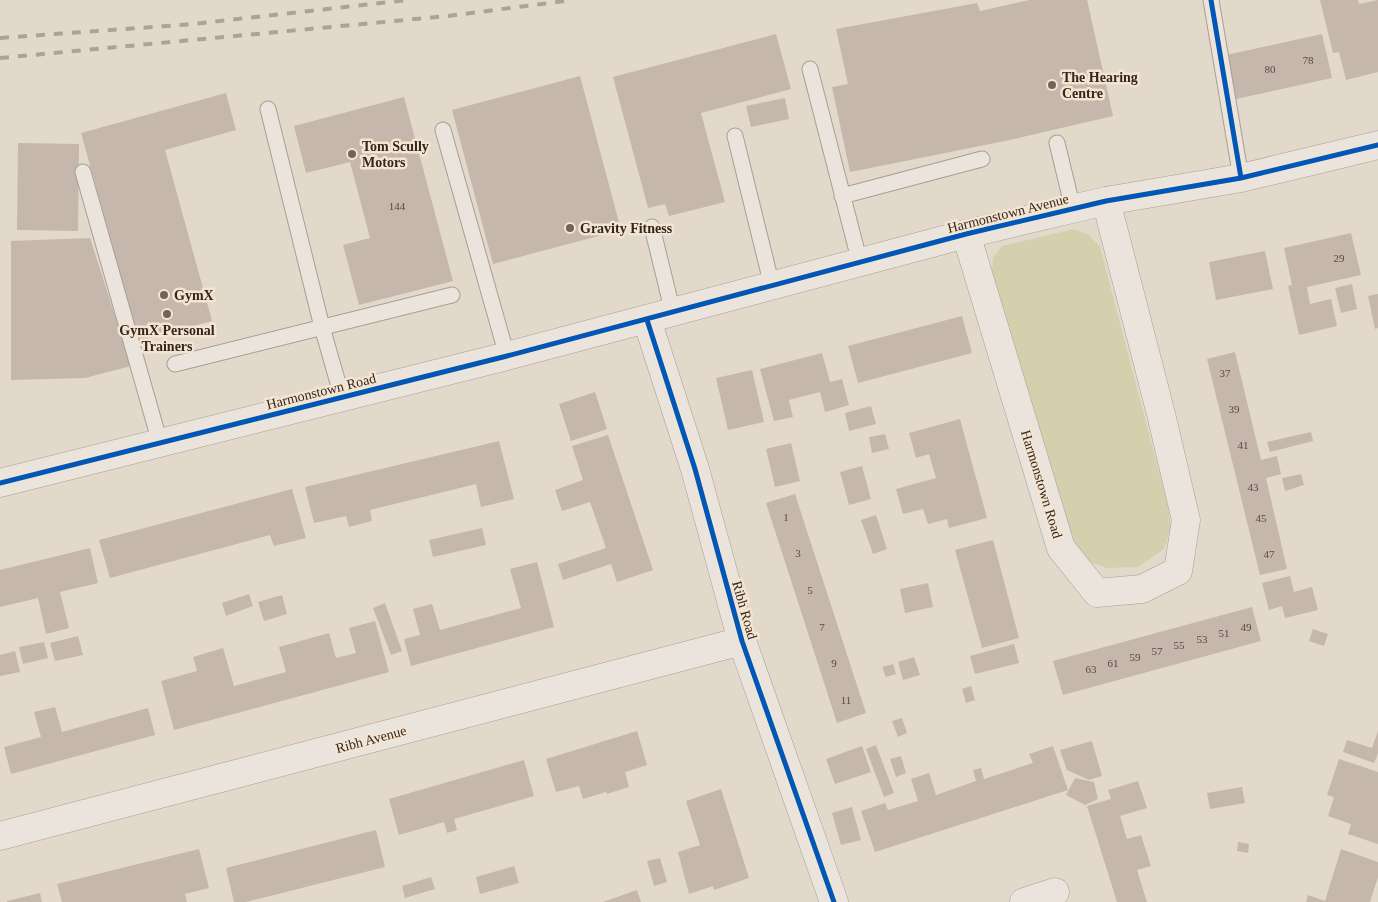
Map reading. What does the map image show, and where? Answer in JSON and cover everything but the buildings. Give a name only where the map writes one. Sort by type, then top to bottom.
[{"type":"street","name":"Harmonstown Avenue","points":[[647,320],[966,234],[1106,201],[1241,178],[1378,145]]},
{"type":"street","name":"Harmonstown Road","points":[[966,234],[1061,548],[1096,594],[1142,589],[1178,571],[1186,520],[1161,414],[1106,201]]},
{"type":"street","name":"Harmonstown Road","points":[[0,483],[647,320]]},
{"type":"street","name":"Ribh Road","points":[[647,320],[695,469],[742,641],[834,902]]},
{"type":"street","name":"Ribh Avenue","points":[[0,836],[742,641]]},
{"type":"street","points":[[1024,902],[1054,892]]},
{"type":"lane","points":[[1211,0],[1241,178]]},
{"type":"lane","points":[[810,69],[860,263]]},
{"type":"lane","points":[[268,108],[322,327],[342,397]]},
{"type":"lane","points":[[442,130],[507,356]]},
{"type":"lane","points":[[735,136],[772,286]]},
{"type":"lane","points":[[1058,143],[1074,209]]},
{"type":"lane","points":[[842,196],[982,159]]},
{"type":"lane","points":[[83,172],[160,443]]},
{"type":"lane","points":[[652,227],[674,313]]},
{"type":"lane","points":[[175,364],[452,294]]},
{"type":"shaded area","points":[[1074,229],[1089,235],[1100,247],[1168,506],[1171,527],[1164,549],[1138,567],[1107,568],[1082,559],[1068,529],[992,276],[993,258],[1002,246]]},
{"type":"railway","points":[[0,38],[194,24],[408,0]]},
{"type":"railway","points":[[0,58],[448,16],[573,0]]},
{"type":"cycle path","points":[[1211,0],[1241,178]]},
{"type":"cycle path","points":[[0,483],[507,356],[966,234],[1106,201],[1241,178],[1378,145]]},
{"type":"cycle path","points":[[647,320],[695,469],[742,641],[834,902]]},
{"type":"place","name":"The Hearing Centre","points":[[1052,85]]},
{"type":"place","name":"Tom Scully Motors","points":[[352,154]]},
{"type":"place","name":"Gravity Fitness","points":[[570,228]]},
{"type":"place","name":"GymX","points":[[164,295]]},
{"type":"place","name":"GymX Personal Trainers","points":[[167,314]]}]
